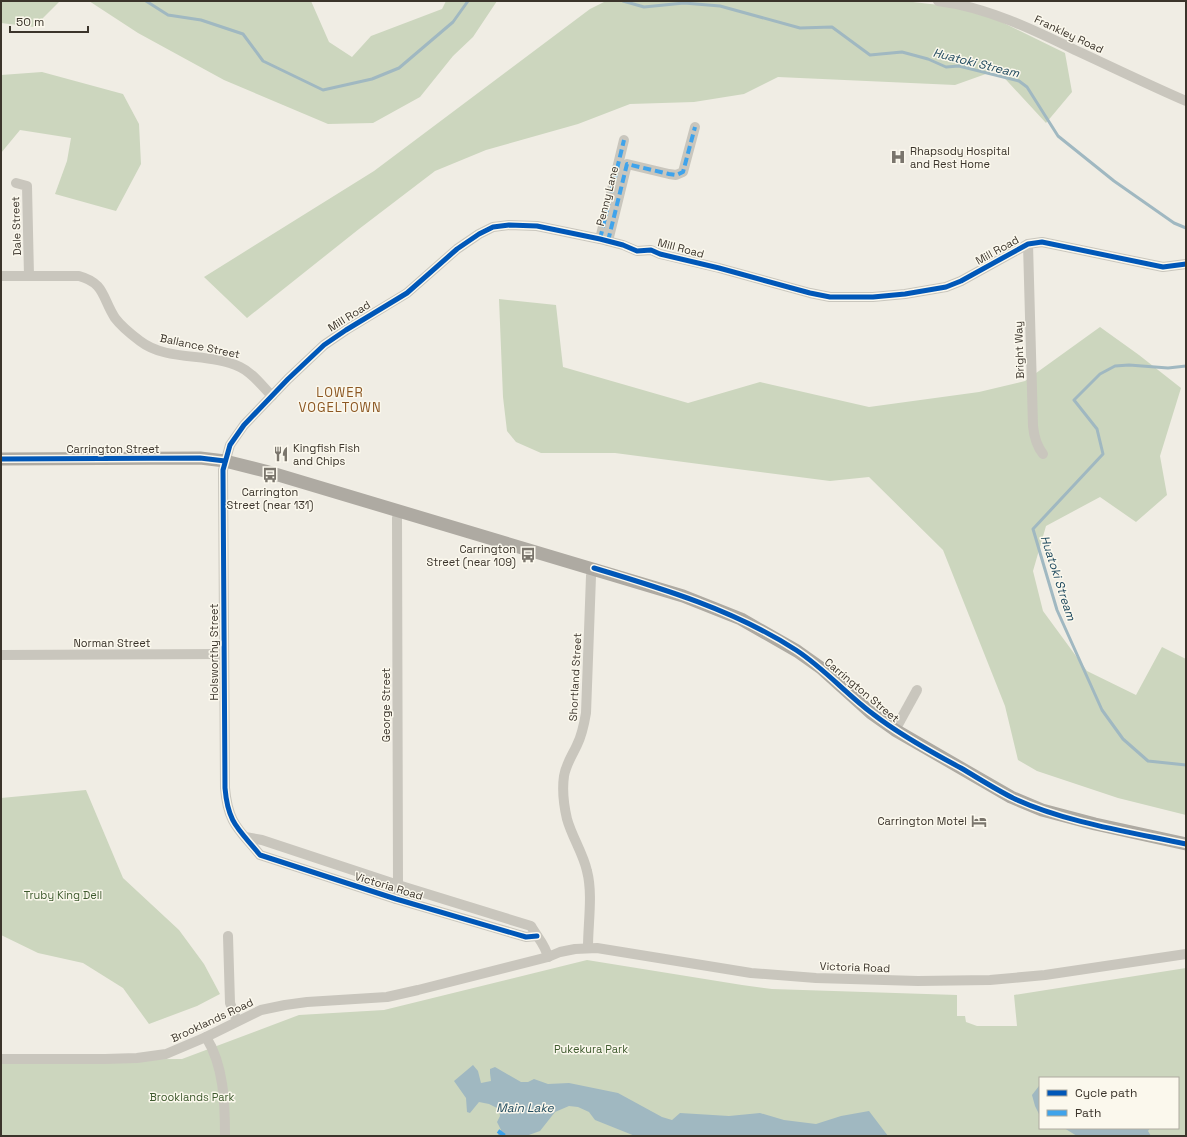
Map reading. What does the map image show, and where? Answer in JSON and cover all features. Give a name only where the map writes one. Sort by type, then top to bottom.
[{"type":"main road","name":"Carrington Street","points":[[1,459],[200,458],[225,461],[265,471],[594,568],[697,601],[741,619],[768,633],[797,651],[821,668],[871,713],[895,730],[1011,797],[1042,810],[1095,824],[1186,844]]},
{"type":"street","name":"Frankley Road","points":[[938,1],[973,8],[1022,25],[1186,101]]},
{"type":"street","name":"Penny Lane","points":[[604,240],[627,164],[676,175],[683,172],[695,127]]},
{"type":"street","points":[[604,240],[624,140]]},
{"type":"street","name":"Dale Street","points":[[16,182],[27,186],[29,276]]},
{"type":"street","name":"Mill Road","points":[[225,461],[232,440],[244,425],[324,345],[407,293],[457,249],[479,234],[493,227],[509,225],[537,226],[624,245],[637,251],[651,250],[660,254],[830,297],[873,297],[905,294],[946,287],[961,281],[1028,244],[1042,242],[1163,267],[1186,264]]},
{"type":"street","name":"Bright Way","points":[[1028,244],[1033,426],[1035,440],[1043,454]]},
{"type":"street","name":"Ballance Street","points":[[1,276],[79,276],[90,279],[97,284],[116,320],[140,342],[165,353],[206,358],[240,367],[254,376],[272,396]]},
{"type":"street","name":"Holsworthy Street","points":[[225,461],[223,470],[225,788],[226,804],[230,818],[245,837]]},
{"type":"street","name":"George Street","points":[[396,899],[398,885],[397,518],[399,511]]},
{"type":"street","name":"Shortland Street","points":[[588,947],[588,871],[568,820],[564,800],[564,776],[568,762],[584,729],[586,713],[591,576],[594,568]]},
{"type":"street","name":"Norman Street","points":[[1,655],[224,654]]},
{"type":"street","points":[[895,730],[917,690]]},
{"type":"street","name":"Victoria Road","points":[[245,837],[262,840],[398,885],[531,926],[545,947],[548,957],[560,952],[588,947],[751,973],[816,978],[918,981],[990,980],[1045,975],[1186,954]]},
{"type":"street","name":"Victoria Road","points":[[245,837],[260,855],[396,899],[526,938],[537,936]]},
{"type":"street","points":[[228,936],[230,1003],[237,1022]]},
{"type":"street","name":"Brooklands Road","points":[[1,1059],[137,1058],[166,1054],[206,1037],[261,1010],[285,1004],[387,997],[548,957]]},
{"type":"street","points":[[206,1037],[216,1056],[221,1075],[225,1136]]},
{"type":"green space","points":[[1,1],[60,1],[34,27],[1,23]]},
{"type":"green space","points":[[89,1],[311,1],[329,42],[352,57],[371,36],[442,9],[446,1],[497,1],[473,37],[453,56],[420,97],[373,123],[328,124],[224,80],[138,33]]},
{"type":"green space","points":[[606,1],[904,1],[975,9],[1065,53],[1072,92],[1046,123],[997,70],[955,85],[778,77],[744,94],[694,102],[630,104],[578,124],[486,150],[435,171],[247,318],[204,277],[374,171],[590,9]]},
{"type":"green space","points":[[42,72],[123,94],[139,124],[141,164],[116,211],[55,194],[67,161],[71,138],[20,130],[1,153],[1,75]]},
{"type":"green space","points":[[499,299],[556,305],[563,367],[688,403],[760,382],[869,407],[979,392],[1025,381],[1100,327],[1139,355],[1181,388],[1160,456],[1167,495],[1136,522],[1100,497],[1046,526],[1033,571],[1043,611],[1087,671],[1136,695],[1162,647],[1186,659],[1186,815],[1118,798],[1037,771],[1018,760],[1005,706],[943,550],[869,477],[830,481],[615,453],[541,453],[516,442],[507,431],[503,397]]},
{"type":"green space","name":"Truby King Dell","points":[[86,790],[123,878],[179,930],[204,964],[220,994],[197,1006],[149,1024],[123,988],[83,963],[38,953],[1,935],[1,798]]},
{"type":"green space","name":"Pukekura Park","points":[[587,960],[772,989],[957,995],[957,1016],[965,1016],[966,1022],[977,1026],[1017,1026],[1014,995],[1186,968],[1186,1136],[1,1136],[1,1060],[182,1059],[299,1015],[384,1010]]},
{"type":"water","name":"Main Lake","points":[[473,1065],[478,1071],[481,1083],[491,1081],[490,1069],[495,1067],[521,1082],[528,1082],[534,1079],[548,1084],[569,1083],[618,1093],[662,1117],[672,1120],[680,1113],[729,1116],[760,1113],[784,1120],[816,1124],[841,1116],[869,1111],[888,1136],[635,1136],[595,1120],[589,1112],[578,1107],[569,1106],[555,1112],[540,1131],[526,1136],[497,1136],[501,1130],[497,1122],[500,1116],[499,1109],[489,1104],[479,1102],[470,1113],[467,1112],[466,1098],[454,1081]]},
{"type":"water","points":[[1039,1086],[1039,1114],[1035,1106],[1032,1095]]},
{"type":"water","points":[[1066,1129],[1149,1129],[1148,1131],[1151,1136],[1077,1136]]},
{"type":"waterway","name":"Huatoki Stream","points":[[146,1],[168,15],[201,20],[243,34],[263,61],[323,90],[372,79],[399,68],[453,22],[468,1]]},
{"type":"waterway","name":"Huatoki Stream","points":[[623,1],[644,7],[684,3],[720,6],[800,28],[832,27],[870,55],[902,52],[928,59],[946,67],[959,66],[1019,81],[1027,87],[1058,136],[1114,181],[1174,223],[1186,228]]},
{"type":"waterway","name":"Huatoki Stream","points":[[1186,366],[1168,368],[1129,365],[1115,366],[1100,374],[1074,400],[1097,429],[1103,454],[1033,529],[1057,610],[1102,710],[1123,739],[1148,761],[1186,765]]},
{"type":"marked path","points":[[608,241],[627,164],[669,174],[676,175],[683,172],[695,127]]},
{"type":"marked path","points":[[600,239],[624,140]]},
{"type":"marked path","points":[[498,1131],[505,1136]]},
{"type":"cycle path","points":[[537,936],[526,937],[396,899],[260,855],[240,832],[232,818],[225,788],[223,470],[230,445],[244,425],[288,379],[324,345],[407,293],[457,249],[479,234],[493,227],[509,225],[537,226],[600,239],[623,245],[637,251],[651,250],[660,254],[830,297],[873,297],[905,294],[946,287],[961,281],[1028,244],[1042,242],[1163,267],[1186,264]]},
{"type":"cycle path","points":[[1,459],[200,458],[225,461]]},
{"type":"cycle path","points":[[594,568],[698,602],[748,623],[772,636],[807,657],[883,722],[1013,798],[1054,814],[1075,820],[1186,844]]},
{"type":"place","name":"Rhapsody Hospital and Rest Home","points":[[898,157]]},
{"type":"place","name":"Kingfish Fish and Chips","points":[[281,454]]},
{"type":"place","name":"Carrington Street (near 131)","points":[[270,475]]},
{"type":"place","name":"Carrington Street (near 109)","points":[[528,555]]},
{"type":"place","name":"Carrington Motel","points":[[979,821]]},
{"type":"district","name":"LOWER VOGELTOWN","points":[[340,400]]},
{"type":"park label","name":"Brooklands Park","points":[[192,1097]]}]
